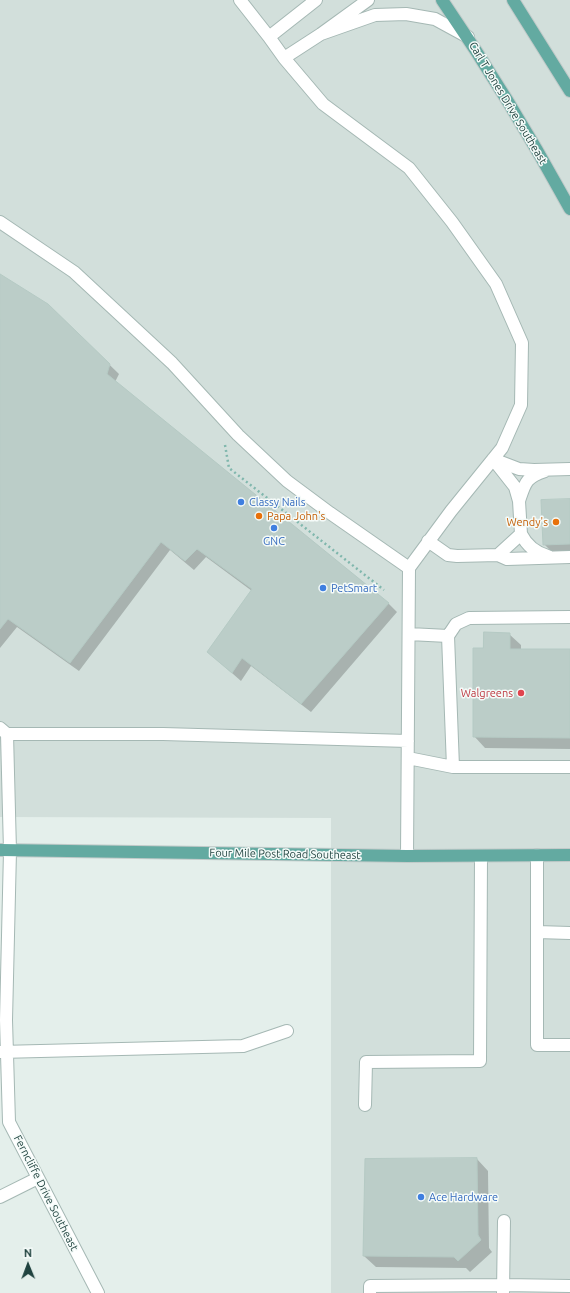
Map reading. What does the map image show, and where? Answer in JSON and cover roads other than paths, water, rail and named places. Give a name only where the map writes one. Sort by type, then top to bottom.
[{"type":"main road","name":"Carl T Jones Drive Southeast","points":[[442,0],[468,37],[525,130],[570,209]]},
{"type":"main road","points":[[513,0],[570,91]]},
{"type":"main road","name":"Four Mile Post Road Southeast","points":[[5,850],[407,856],[570,855]]},
{"type":"street","points":[[240,0],[270,37],[284,58],[323,104],[409,168],[452,222],[496,284],[522,343],[521,404],[502,448],[408,568],[409,634],[407,856]]},
{"type":"street","points":[[270,37],[316,0]]},
{"type":"street","points":[[284,58],[321,34],[368,0]]},
{"type":"street","points":[[321,34],[375,15],[406,14],[435,19],[468,37]]},
{"type":"street","points":[[561,193],[570,202]]},
{"type":"street","points":[[0,222],[74,272],[172,363],[238,435],[287,481],[408,568]]},
{"type":"street","points":[[493,459],[519,468],[534,470],[570,468]]},
{"type":"street","points":[[493,459],[516,486],[519,500],[520,534],[524,542],[541,554],[552,558]]},
{"type":"street","points":[[519,500],[525,485],[533,475],[548,470]]},
{"type":"street","points":[[498,555],[520,534]]},
{"type":"street","points":[[428,541],[448,555],[498,555],[507,559],[570,557]]},
{"type":"street","points":[[453,767],[448,636],[456,624],[469,618],[570,617]]},
{"type":"street","points":[[409,634],[448,636]]},
{"type":"street","points":[[4,731],[408,741]]},
{"type":"street","name":"Ferncliffe Drive Southeast","points":[[4,731],[6,1020],[4,1052],[9,1122],[98,1293]]},
{"type":"street","points":[[408,758],[453,767],[570,767]]},
{"type":"street","points":[[537,855],[537,1045],[570,1045]]},
{"type":"street","points":[[365,1105],[366,1062],[480,1061],[481,856]]},
{"type":"street","points":[[537,932],[570,933]]},
{"type":"street","points":[[4,1052],[243,1046],[287,1031]]},
{"type":"street","points":[[0,1197],[38,1178]]},
{"type":"street","points":[[503,1289],[504,1221]]},
{"type":"street","points":[[370,1293],[370,1286],[503,1289],[570,1286]]},
{"type":"place","name":"Classy Nails","points":[[241,502]]},
{"type":"place","name":"Papa John's","points":[[259,516]]},
{"type":"place","name":"Wendy's","points":[[556,522]]},
{"type":"place","name":"GNC","points":[[274,528]]},
{"type":"place","name":"PetSmart","points":[[323,588]]},
{"type":"place","name":"Walgreens","points":[[521,693]]},
{"type":"place","name":"Ace Hardware","points":[[421,1197]]}]
